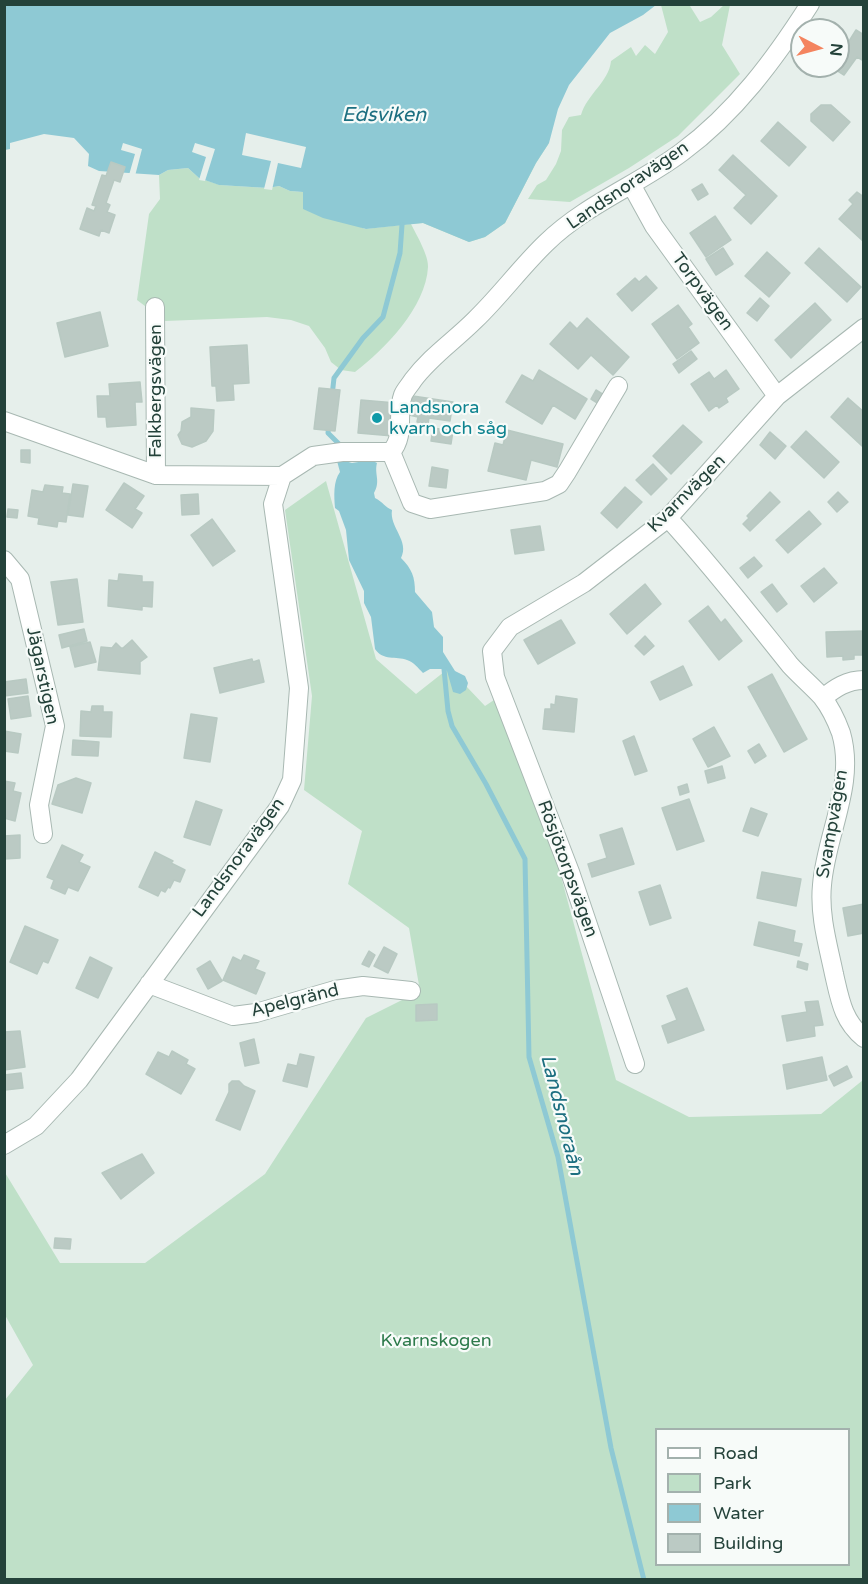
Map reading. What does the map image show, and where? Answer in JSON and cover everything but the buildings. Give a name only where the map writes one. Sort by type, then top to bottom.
[{"type":"street","name":"Landsnoravägen","points":[[391,452],[398,443],[403,395],[426,363],[475,320],[546,243],[573,220],[596,204],[632,186],[683,151],[749,89],[784,45],[810,4]]},
{"type":"street","name":"Torpvägen","points":[[632,186],[654,226],[777,396]]},
{"type":"street","name":"Falkbergsvägen","points":[[155,307],[156,475]]},
{"type":"street","name":"Kvarnvägen","points":[[495,677],[492,651],[510,627],[584,583],[668,518],[777,396],[864,328]]},
{"type":"street","points":[[282,476],[313,456],[342,452],[391,452],[412,503],[430,509],[545,491],[559,484],[618,386]]},
{"type":"street","name":"Falkbergsvägen","points":[[4,421],[156,475],[282,476]]},
{"type":"street","name":"Landsnoravägen","points":[[4,1144],[36,1126],[79,1080],[280,806],[292,780],[299,688],[273,504],[282,476]]},
{"type":"street","name":"Svampvägen","points":[[668,518],[802,678],[823,698],[840,732],[844,750],[844,786],[822,882],[821,907],[841,1009],[852,1028],[864,1038]]},
{"type":"street","name":"Jägarstigen","points":[[4,560],[20,579],[55,726],[39,805],[43,834]]},
{"type":"street","name":"Rösjötorpsvägen","points":[[495,677],[570,872],[635,1064]]},
{"type":"street","points":[[823,698],[853,680],[864,680]]},
{"type":"street","name":"Apelgränd","points":[[149,984],[233,1016],[256,1013],[335,990],[363,986],[411,991]]},
{"type":"green space","points":[[661,5],[690,6],[700,22],[711,17],[724,5],[730,5],[722,45],[740,74],[678,136],[629,168],[570,202],[528,199],[537,185],[546,180],[556,164],[561,151],[562,130],[569,117],[581,115],[606,75],[611,61],[631,47],[636,56],[645,45],[655,54],[668,32]]},
{"type":"green space","points":[[549,143],[505,223],[485,237],[469,242],[423,223],[411,224],[428,262],[426,282],[412,312],[402,326],[379,352],[355,372],[341,370],[331,362],[325,348],[309,326],[291,320],[267,317],[165,321],[137,300],[149,214],[160,199],[159,175],[168,170],[188,168],[199,178],[220,185],[268,188],[279,186],[290,191],[303,192],[304,200],[365,229],[410,224]]},
{"type":"green space","name":"Kvarnskogen","points":[[326,481],[376,659],[416,694],[449,668],[485,706],[497,698],[539,795],[616,1080],[689,1117],[821,1114],[863,1080],[863,1579],[5,1579],[5,1400],[33,1365],[5,1315],[4,1171],[60,1263],[145,1263],[265,1174],[366,1018],[420,991],[409,928],[348,884],[362,831],[304,790],[312,696],[285,510]]},
{"type":"water","name":"Edsviken","points":[[5,5],[656,5],[610,33],[569,85],[558,109],[549,143],[505,223],[485,237],[469,242],[423,223],[366,229],[323,218],[303,209],[303,192],[290,191],[279,186],[268,188],[219,185],[199,178],[188,168],[168,170],[159,175],[99,171],[88,166],[89,154],[74,138],[44,134],[10,143],[10,149],[5,150]]},
{"type":"water","points":[[371,460],[377,463],[375,498],[392,510],[393,522],[403,546],[401,558],[412,574],[415,592],[432,612],[434,627],[443,637],[443,652],[455,671],[465,676],[468,683],[466,690],[460,694],[453,692],[447,671],[444,669],[430,669],[423,673],[409,661],[386,657],[375,649],[371,617],[364,603],[364,591],[349,560],[346,530],[339,511],[335,508],[334,499],[335,484],[340,472],[337,461],[352,463]]},
{"type":"pier","points":[[246,133],[306,147],[301,168],[278,163],[272,190],[264,189],[271,161],[242,155]]},
{"type":"pier","points":[[123,143],[142,149],[135,176],[129,175],[135,154],[121,150]]},
{"type":"pier","points":[[195,143],[215,149],[205,181],[199,180],[206,157],[192,152]]},
{"type":"waterway","points":[[332,396],[334,378],[363,338],[383,317],[400,253],[402,225]]},
{"type":"waterway","points":[[329,423],[328,433],[342,447]]},
{"type":"waterway","name":"Landsnoraån","points":[[444,669],[448,711],[452,726],[486,784],[525,859],[529,1057],[558,1157],[611,1448],[644,1580]]},
{"type":"place","name":"Landsnora kvarn och såg","points":[[377,418]]}]
